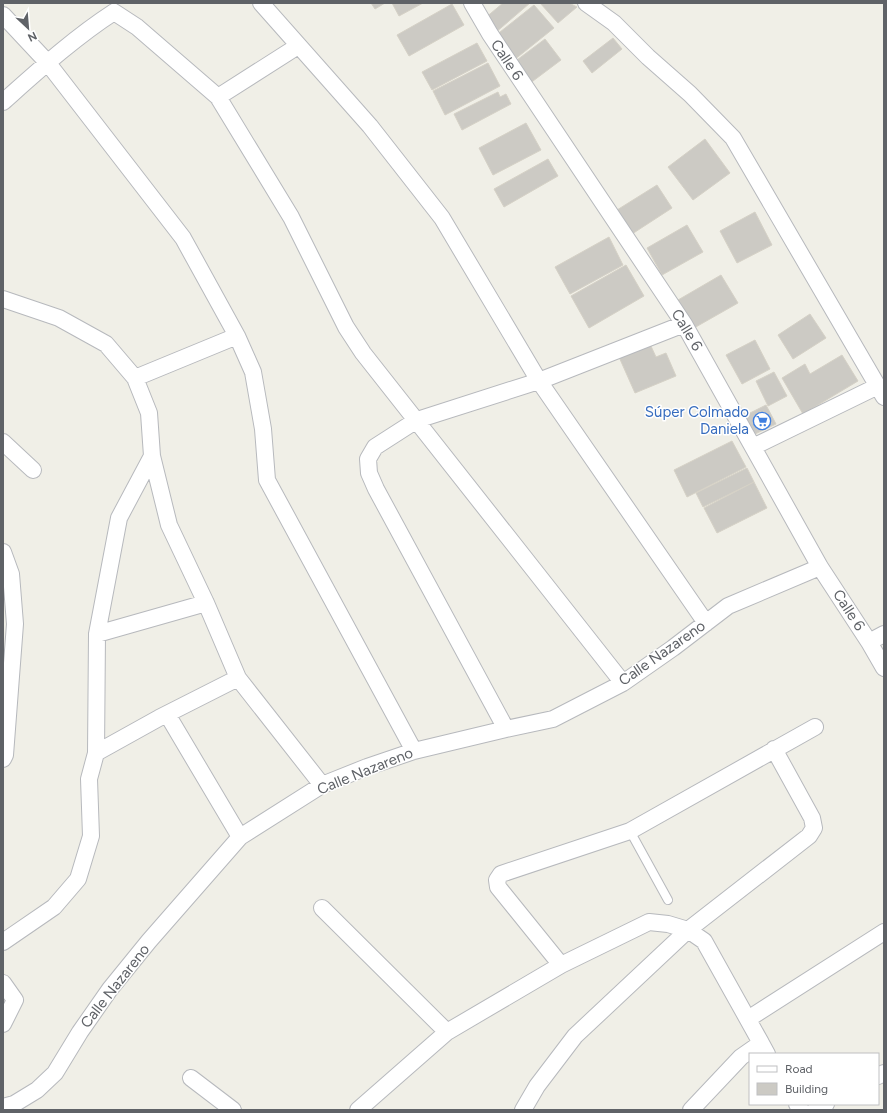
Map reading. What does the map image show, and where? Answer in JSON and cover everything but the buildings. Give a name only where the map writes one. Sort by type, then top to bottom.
[{"type":"street","points":[[261,3],[370,126],[442,218],[539,381],[706,622]]},
{"type":"street","name":"Calle 6","points":[[472,3],[490,34],[684,324],[820,566],[884,668]]},
{"type":"street","points":[[586,3],[614,23],[648,57],[690,94],[733,138],[881,392],[753,447]]},
{"type":"street","points":[[3,102],[47,62],[118,8],[137,27],[218,96],[291,217],[346,327],[363,353],[623,683]]},
{"type":"street","points":[[3,15],[47,62],[183,238],[237,336],[253,372],[263,429],[267,480],[414,751]]},
{"type":"street","points":[[218,96],[298,46]]},
{"type":"street","points":[[3,298],[59,318],[106,344],[135,378],[149,413],[152,456],[169,525],[206,603],[238,678],[322,785]]},
{"type":"street","points":[[506,729],[376,489],[369,473],[368,459],[375,447],[417,420],[539,381],[684,324]]},
{"type":"street","points":[[135,378],[237,336]]},
{"type":"street","points":[[3,442],[33,470]]},
{"type":"street","points":[[3,942],[54,907],[78,879],[91,836],[89,779],[96,753],[97,634],[119,518],[152,456]]},
{"type":"street","points":[[3,552],[11,574],[6,755],[3,759]]},
{"type":"street","name":"Calle Nazareno","points":[[3,1107],[14,1104],[37,1090],[55,1073],[80,1032],[110,989],[240,837],[322,785],[368,767],[414,751],[553,719],[623,683],[728,606],[820,566]]},
{"type":"street","points":[[97,634],[206,603]]},
{"type":"street","points":[[869,642],[884,634]]},
{"type":"street","points":[[96,753],[167,714],[238,678]]},
{"type":"street","points":[[167,714],[240,837]]},
{"type":"street","points":[[561,965],[498,887],[497,880],[501,874],[630,831],[815,727]]},
{"type":"street","points":[[523,1110],[537,1086],[575,1036],[688,930],[809,836],[814,828],[812,818],[774,750]]},
{"type":"street","points":[[322,908],[447,1032]]},
{"type":"street","points":[[358,1110],[447,1032],[561,965],[649,922],[668,924],[688,930],[704,941],[764,1049],[752,1053]]},
{"type":"street","points":[[748,1019],[884,932]]},
{"type":"street","points":[[3,983],[15,1000],[3,1024]]},
{"type":"street","points":[[691,1110],[740,1057],[749,1054]]},
{"type":"street","points":[[191,1078],[233,1110]]},
{"type":"street","points":[[815,1110],[824,1105]]},
{"type":"lane","points":[[630,831],[668,900]]},
{"type":"place","name":"Súper Colmado Daniela","points":[[762,421]]}]
